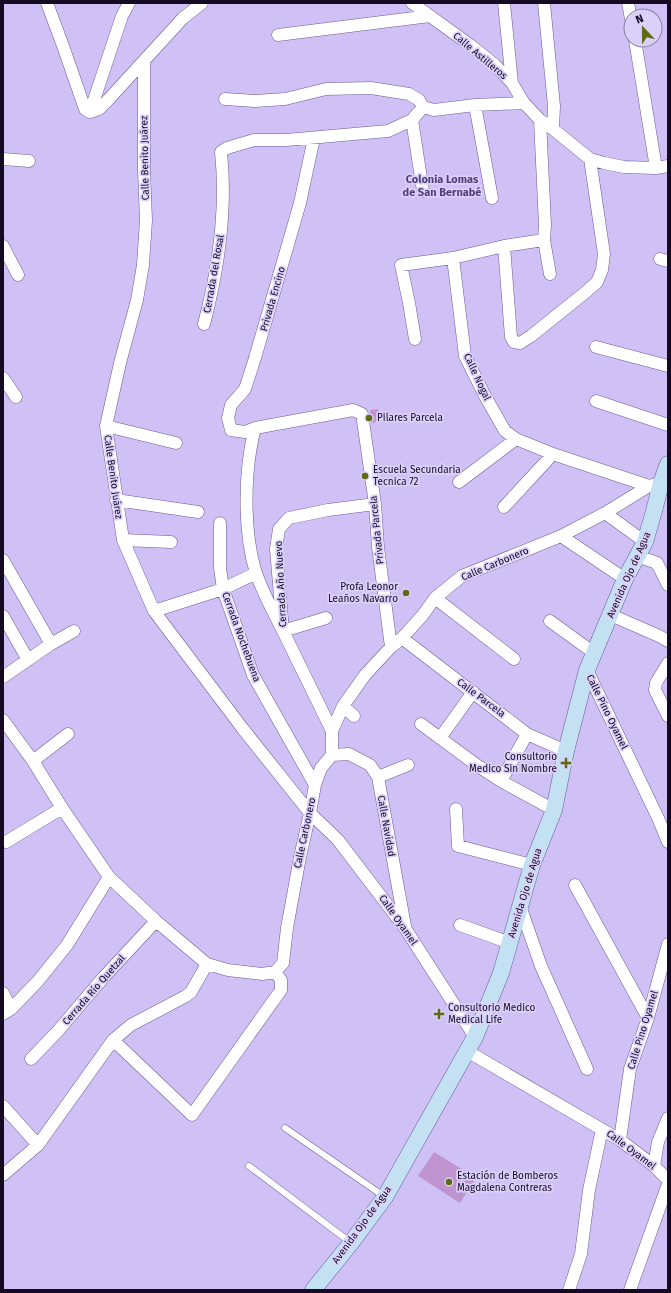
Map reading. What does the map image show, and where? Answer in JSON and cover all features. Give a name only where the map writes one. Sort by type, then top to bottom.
[{"type":"street","points":[[47,3],[64,46],[85,109],[90,112]]},
{"type":"street","points":[[90,112],[122,16],[129,3]]},
{"type":"street","points":[[90,112],[99,108],[108,100],[183,18],[194,3]]},
{"type":"street","points":[[183,18],[202,3]]},
{"type":"street","name":"Calle Astilleros","points":[[412,3],[495,65],[512,83],[524,103],[540,120],[590,159],[624,167],[662,167]]},
{"type":"street","points":[[504,3],[512,83]]},
{"type":"street","points":[[544,3],[554,106],[553,129]]},
{"type":"street","points":[[278,35],[430,16]]},
{"type":"street","points":[[636,48],[662,167]]},
{"type":"street","name":"Calle Benito Juárez","points":[[144,61],[144,170],[146,220],[143,265],[137,300],[120,363],[106,426],[123,540],[154,611],[243,729],[310,813]]},
{"type":"street","points":[[225,99],[255,101],[285,99],[326,89],[371,88],[409,94],[419,100],[423,107],[434,110],[476,105],[524,103]]},
{"type":"street","points":[[476,105],[492,198]]},
{"type":"street","points":[[314,138],[388,131],[412,120],[423,107]]},
{"type":"street","points":[[412,120],[423,191]]},
{"type":"street","points":[[540,120],[545,225],[544,240],[550,274]]},
{"type":"street","name":"Cerrada del Rosal","points":[[204,324],[218,261],[223,219],[221,152],[227,148],[254,140],[314,138]]},
{"type":"street","name":"Privada Encino","points":[[254,428],[245,432],[231,430],[228,418],[231,405],[245,389],[255,358],[300,203],[314,138]]},
{"type":"street","points":[[3,159],[29,161]]},
{"type":"street","points":[[504,246],[511,337],[514,342],[520,342],[531,336],[597,282],[602,270],[604,254],[590,159]]},
{"type":"street","points":[[415,339],[401,265],[453,258],[504,246],[544,240]]},
{"type":"street","points":[[3,246],[18,275]]},
{"type":"street","name":"Calle Nogal","points":[[453,258],[465,356],[505,431],[516,439],[553,454],[655,484]]},
{"type":"street","points":[[596,347],[668,366]]},
{"type":"street","points":[[3,378],[16,397]]},
{"type":"street","points":[[596,401],[668,425]]},
{"type":"street","name":"Privada Parcela","points":[[254,428],[353,410],[362,414],[375,504],[378,547],[390,647]]},
{"type":"street","points":[[106,426],[176,443]]},
{"type":"street","points":[[254,428],[250,444],[248,463],[247,512],[249,548],[256,573],[283,631],[326,618]]},
{"type":"street","points":[[460,482],[516,439]]},
{"type":"street","points":[[504,507],[553,454]]},
{"type":"street","name":"Avenida Ojo de Agua","points":[[313,1290],[352,1243],[385,1197],[471,1044],[501,974],[532,865],[554,810],[566,751],[587,670],[625,579],[645,542],[654,511],[655,484],[668,464]]},
{"type":"street","name":"Calle Carbonero","points":[[275,972],[282,963],[300,857],[315,785],[321,768],[332,755],[332,731],[344,706],[365,675],[390,647],[402,638],[422,616],[435,598],[462,576],[561,536],[655,484]]},
{"type":"street","points":[[116,500],[198,512]]},
{"type":"street","name":"Cerrada Año Nuevo","points":[[332,731],[283,631],[276,549],[279,529],[289,518],[328,510],[375,504]]},
{"type":"street","points":[[605,512],[645,542]]},
{"type":"street","name":"Cerrada Nochebuena","points":[[220,523],[220,568],[223,589],[253,675],[315,785]]},
{"type":"street","points":[[561,536],[625,579]]},
{"type":"street","points":[[123,540],[171,542]]},
{"type":"street","points":[[637,556],[657,563],[668,585]]},
{"type":"street","points":[[3,560],[51,644]]},
{"type":"street","points":[[154,611],[223,589],[256,573]]},
{"type":"street","points":[[435,598],[514,659]]},
{"type":"street","points":[[611,615],[668,641]]},
{"type":"street","points":[[3,616],[28,660]]},
{"type":"street","points":[[550,621],[594,653]]},
{"type":"street","points":[[3,677],[51,644],[74,631]]},
{"type":"street","name":"Calle Parcela","points":[[402,638],[528,734],[566,751]]},
{"type":"street","points":[[668,663],[656,682],[655,690],[668,716]]},
{"type":"street","name":"Calle Pino Oyamel","points":[[587,670],[668,842]]},
{"type":"street","points":[[440,738],[473,692]]},
{"type":"street","points":[[344,706],[354,716]]},
{"type":"street","points":[[3,720],[33,761],[62,808],[109,877],[156,921],[207,964],[228,970],[262,974],[275,972],[281,980],[281,990],[192,1115],[113,1040]]},
{"type":"street","points":[[420,724],[501,781],[554,810]]},
{"type":"street","points":[[33,761],[68,734]]},
{"type":"street","points":[[501,781],[528,734]]},
{"type":"street","points":[[332,755],[349,754],[370,765],[378,777],[408,765]]},
{"type":"street","name":"Calle Navidad","points":[[378,777],[406,928]]},
{"type":"street","points":[[6,842],[62,808]]},
{"type":"street","points":[[456,809],[458,846],[532,865]]},
{"type":"street","name":"Calle Oyamel","points":[[310,813],[338,840],[406,928],[471,1044],[620,1140],[654,1166],[668,1180]]},
{"type":"street","points":[[7,1012],[38,981],[68,945],[109,877]]},
{"type":"street","points":[[575,885],[648,1018]]},
{"type":"street","points":[[520,906],[542,966],[587,1069]]},
{"type":"street","name":"Cerrada Río Quetzal","points":[[31,1059],[156,921]]},
{"type":"street","points":[[460,925],[510,943]]},
{"type":"street","name":"Calle Pino Oyamel","points":[[620,1140],[630,1069],[648,1018],[668,944]]},
{"type":"street","points":[[3,1175],[38,1145],[113,1040],[131,1025],[191,992],[207,964]]},
{"type":"street","points":[[3,993],[7,1012]]},
{"type":"street","points":[[3,1106],[38,1145]]},
{"type":"street","points":[[654,1166],[658,1142],[668,1118]]},
{"type":"street","points":[[569,1290],[581,1254],[589,1190],[602,1129]]},
{"type":"street","points":[[630,1290],[668,1184]]},
{"type":"lane","points":[[285,1128],[385,1197]]},
{"type":"lane","points":[[250,1166],[352,1243]]},
{"type":"building","points":[[378,409],[380,421],[371,423],[370,410]]},
{"type":"building","points":[[434,1152],[476,1178],[460,1203],[418,1176]]},
{"type":"place","name":"Pilares Parcela","points":[[369,418]]},
{"type":"place","name":"Escuela Secundaria Tecnica 72","points":[[365,476]]},
{"type":"place","name":"Profa Leonor Leaños Navarro","points":[[406,593]]},
{"type":"place","name":"Consultorio Medico Sin Nombre","points":[[566,763]]},
{"type":"place","name":"Consultorio Medico Medical Life","points":[[439,1014]]},
{"type":"place","name":"Estación de Bomberos Magdalena Contreras","points":[[449,1182]]},
{"type":"district","name":"Colonia Lomas de San Bernabé","points":[[442,185]]}]
